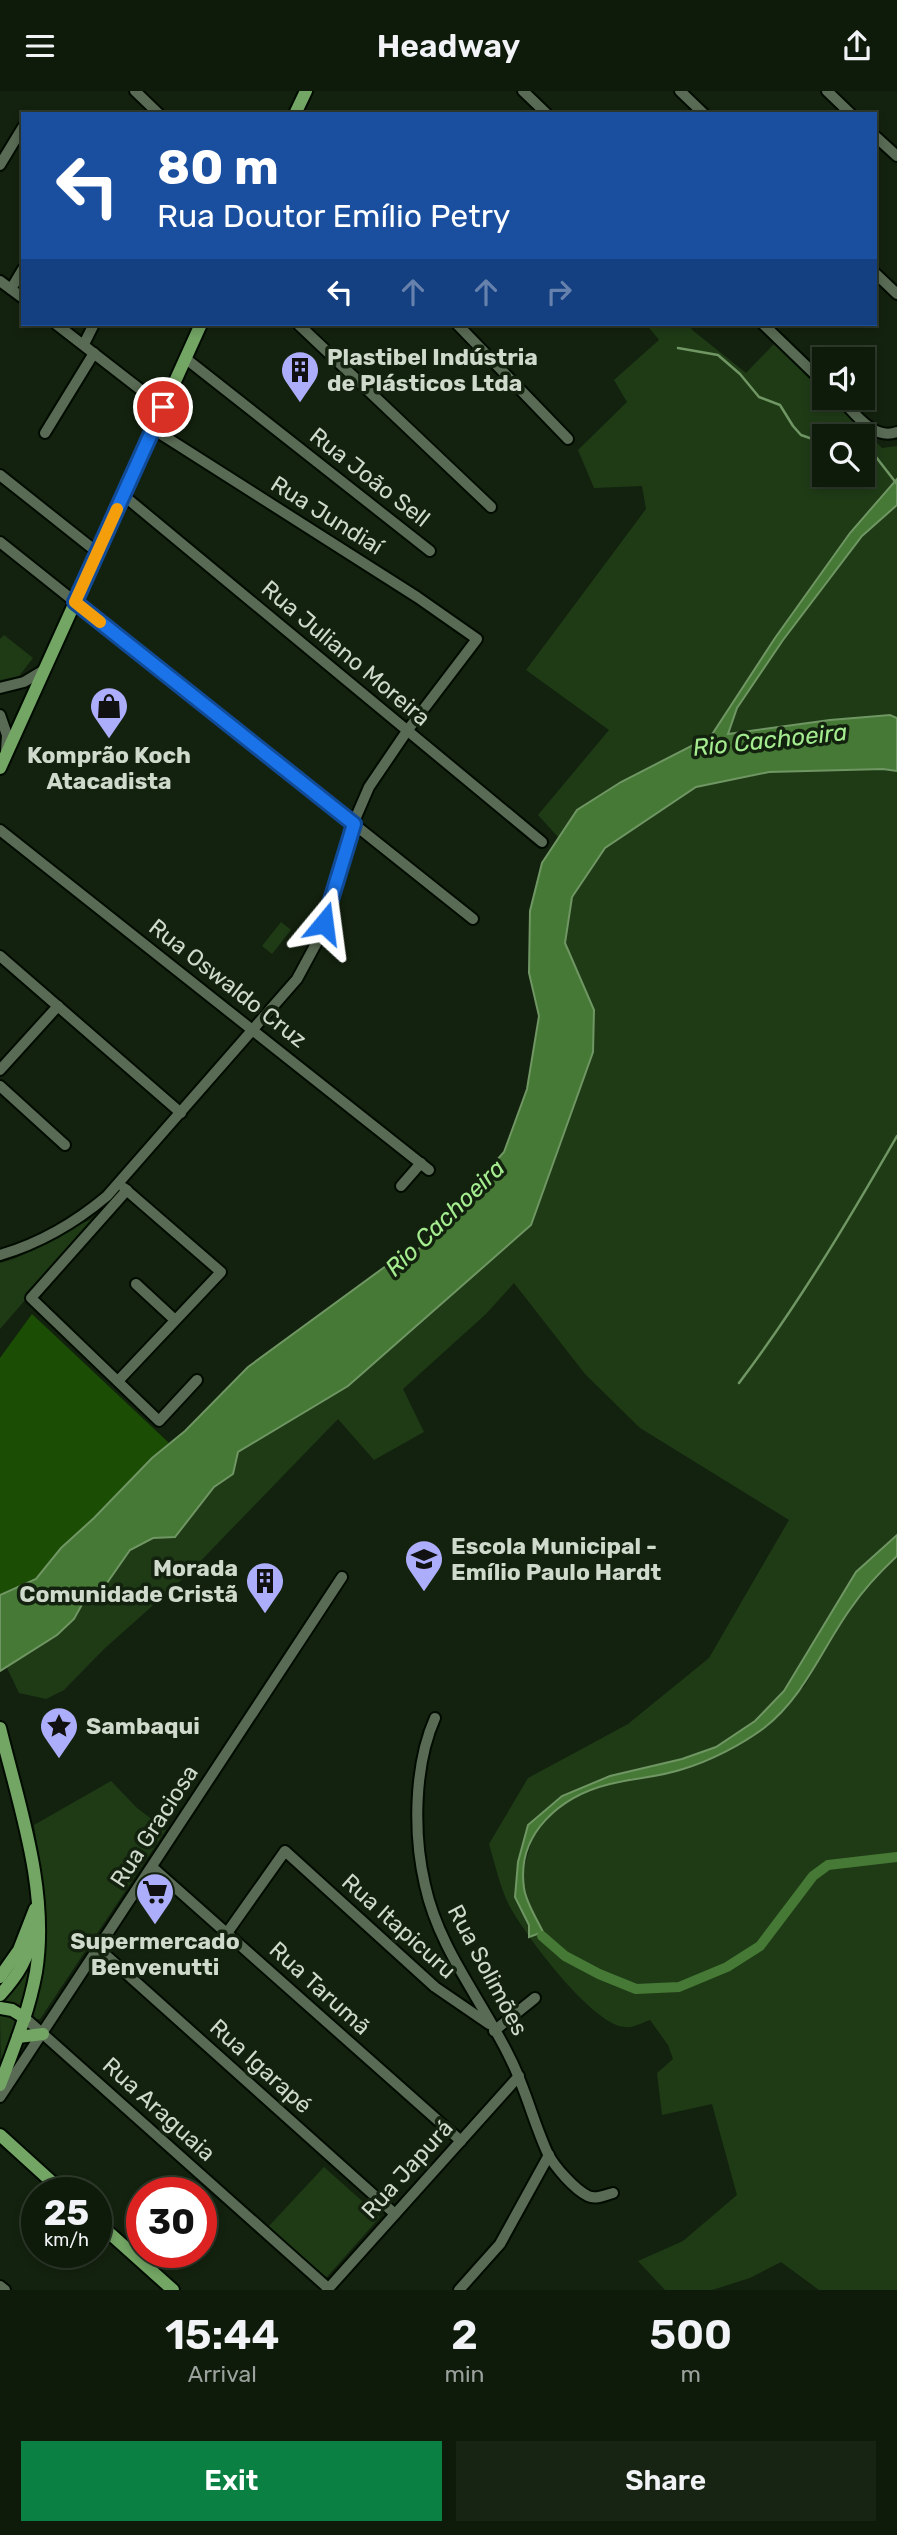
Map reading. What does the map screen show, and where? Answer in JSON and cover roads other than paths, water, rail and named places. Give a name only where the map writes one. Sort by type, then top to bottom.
[{"type":"main road","points":[[296,112],[305,91]]},
{"type":"main road","points":[[0,768],[200,326]]},
{"type":"main road","points":[[0,1729],[31,1853],[36,1893],[38,1951],[33,1987],[0,2085]]},
{"type":"main road","points":[[0,1995],[26,1960],[33,1931],[36,1893]]},
{"type":"main road","points":[[0,1977],[19,1950],[35,1909]]},
{"type":"main road","points":[[0,2008],[12,2010],[24,2018]]},
{"type":"main road","points":[[18,2037],[43,2034]]},
{"type":"main road","points":[[0,2135],[46,2177]]},
{"type":"main road","points":[[0,2145],[14,2148]]},
{"type":"main road","points":[[112,2235],[173,2290]]},
{"type":"street","points":[[135,91],[157,112]]},
{"type":"street","points":[[145,100],[154,91]]},
{"type":"street","points":[[523,91],[545,112]]},
{"type":"street","points":[[680,91],[702,112]]},
{"type":"street","points":[[827,91],[849,112]]},
{"type":"street","points":[[0,165],[21,130]]},
{"type":"street","points":[[877,137],[897,156]]},
{"type":"street","points":[[11,289],[21,272]]},
{"type":"street","points":[[877,275],[897,294]]},
{"type":"street","points":[[0,281],[21,296]]},
{"type":"street","points":[[59,326],[163,407]]},
{"type":"street","points":[[84,344],[92,326]]},
{"type":"street","points":[[300,326],[491,507]]},
{"type":"street","points":[[459,326],[568,439]]},
{"type":"street","points":[[765,326],[812,371]]},
{"type":"street","points":[[46,433],[94,353]]},
{"type":"street","name":"Rua João Sell","points":[[185,358],[430,551]]},
{"type":"street","points":[[852,410],[877,433],[894,433]]},
{"type":"street","name":"Rua Jundiaí","points":[[153,429],[409,592],[477,639],[407,731]]},
{"type":"street","points":[[0,475],[97,552]]},
{"type":"street","name":"Rua Juliano Moreira","points":[[123,495],[542,842]]},
{"type":"street","points":[[0,542],[473,919]]},
{"type":"street","points":[[0,688],[24,682],[44,670]]},
{"type":"street","points":[[0,715],[7,735],[6,754]]},
{"type":"street","points":[[197,1380],[159,1421],[32,1298],[181,1113],[297,979],[312,955],[324,923],[354,824],[369,787],[407,731]]},
{"type":"street","name":"Rua Oswaldo Cruz","points":[[0,830],[425,1167],[401,1186]]},
{"type":"street","points":[[0,956],[181,1113]]},
{"type":"street","points":[[0,1070],[58,1006]]},
{"type":"street","points":[[0,1086],[65,1145]]},
{"type":"street","points":[[0,1255],[27,1247],[65,1227],[123,1187]]},
{"type":"street","points":[[118,1381],[221,1272],[123,1187]]},
{"type":"street","points":[[136,1284],[176,1320]]},
{"type":"street","name":"Rua Graciosa","points":[[0,2097],[342,1577]]},
{"type":"street","name":"Rua Solimões","points":[[435,1717],[427,1735],[421,1769],[419,1841],[425,1885],[443,1937],[519,2076],[549,2155],[589,2197],[596,2198],[613,2193]]},
{"type":"street","name":"Rua Itapicuru","points":[[227,1933],[285,1851],[435,1987],[493,2028]]},
{"type":"street","name":"Rua Tarumã","points":[[152,1867],[461,2141]]},
{"type":"street","name":"Rua Igarapé","points":[[99,1949],[395,2214]]},
{"type":"street","points":[[493,2028],[535,1998]]},
{"type":"street","name":"Rua Araguaia","points":[[24,2018],[328,2289]]},
{"type":"street","name":"Rua Japurá","points":[[328,2289],[519,2076]]},
{"type":"street","points":[[462,2289],[500,2244],[549,2155]]},
{"type":"street","points":[[0,2286],[5,2290]]},
{"type":"water","name":"Rio Cachoeira","points":[[897,479],[897,505],[862,536],[783,640],[737,708],[728,734],[890,715],[897,718],[897,771],[883,769],[769,772],[696,787],[605,848],[572,897],[565,943],[594,1010],[593,1052],[531,1225],[348,1386],[238,1452],[233,1474],[214,1487],[175,1537],[153,1538],[130,1550],[100,1593],[85,1599],[74,1619],[57,1635],[0,1671],[0,1595],[36,1579],[61,1548],[152,1458],[185,1431],[248,1367],[390,1263],[420,1248],[504,1152],[527,1089],[539,1016],[529,973],[530,911],[542,863],[577,810],[621,782],[711,736],[775,638],[850,533]]},
{"type":"water","points":[[897,1535],[897,1556],[861,1594],[802,1687],[764,1728],[725,1752],[693,1766],[592,1790],[559,1808],[546,1820],[527,1850],[523,1868],[525,1894],[543,1932],[529,1937],[529,1925],[515,1897],[518,1862],[528,1825],[562,1796],[610,1776],[682,1759],[716,1747],[755,1721],[784,1691],[856,1572]]},
{"type":"waterway","points":[[678,348],[718,355],[740,374],[759,397],[780,405],[801,435],[812,439]]},
{"type":"waterway","points":[[875,456],[897,484]]},
{"type":"waterway","points":[[739,1383],[822,1262],[897,1136]]},
{"type":"waterway","points":[[542,1936],[565,1956],[636,1989],[679,1987],[727,1967],[760,1946],[813,1876],[828,1865],[897,1857]]},
{"type":"place","name":"Plastibel Indústria de Plásticos Ltda","points":[[300,404]]},
{"type":"place","name":"Komprão Koch Atacadista","points":[[109,740]]},
{"type":"place","name":"Escola Municipal - Emílio Paulo Hardt","points":[[424,1593]]},
{"type":"place","name":"Morada Comunidade Cristã","points":[[265,1615]]},
{"type":"place","name":"Sambaqui","points":[[59,1760]]},
{"type":"place","name":"Supermercado Benvenutti","points":[[155,1926]]}]
